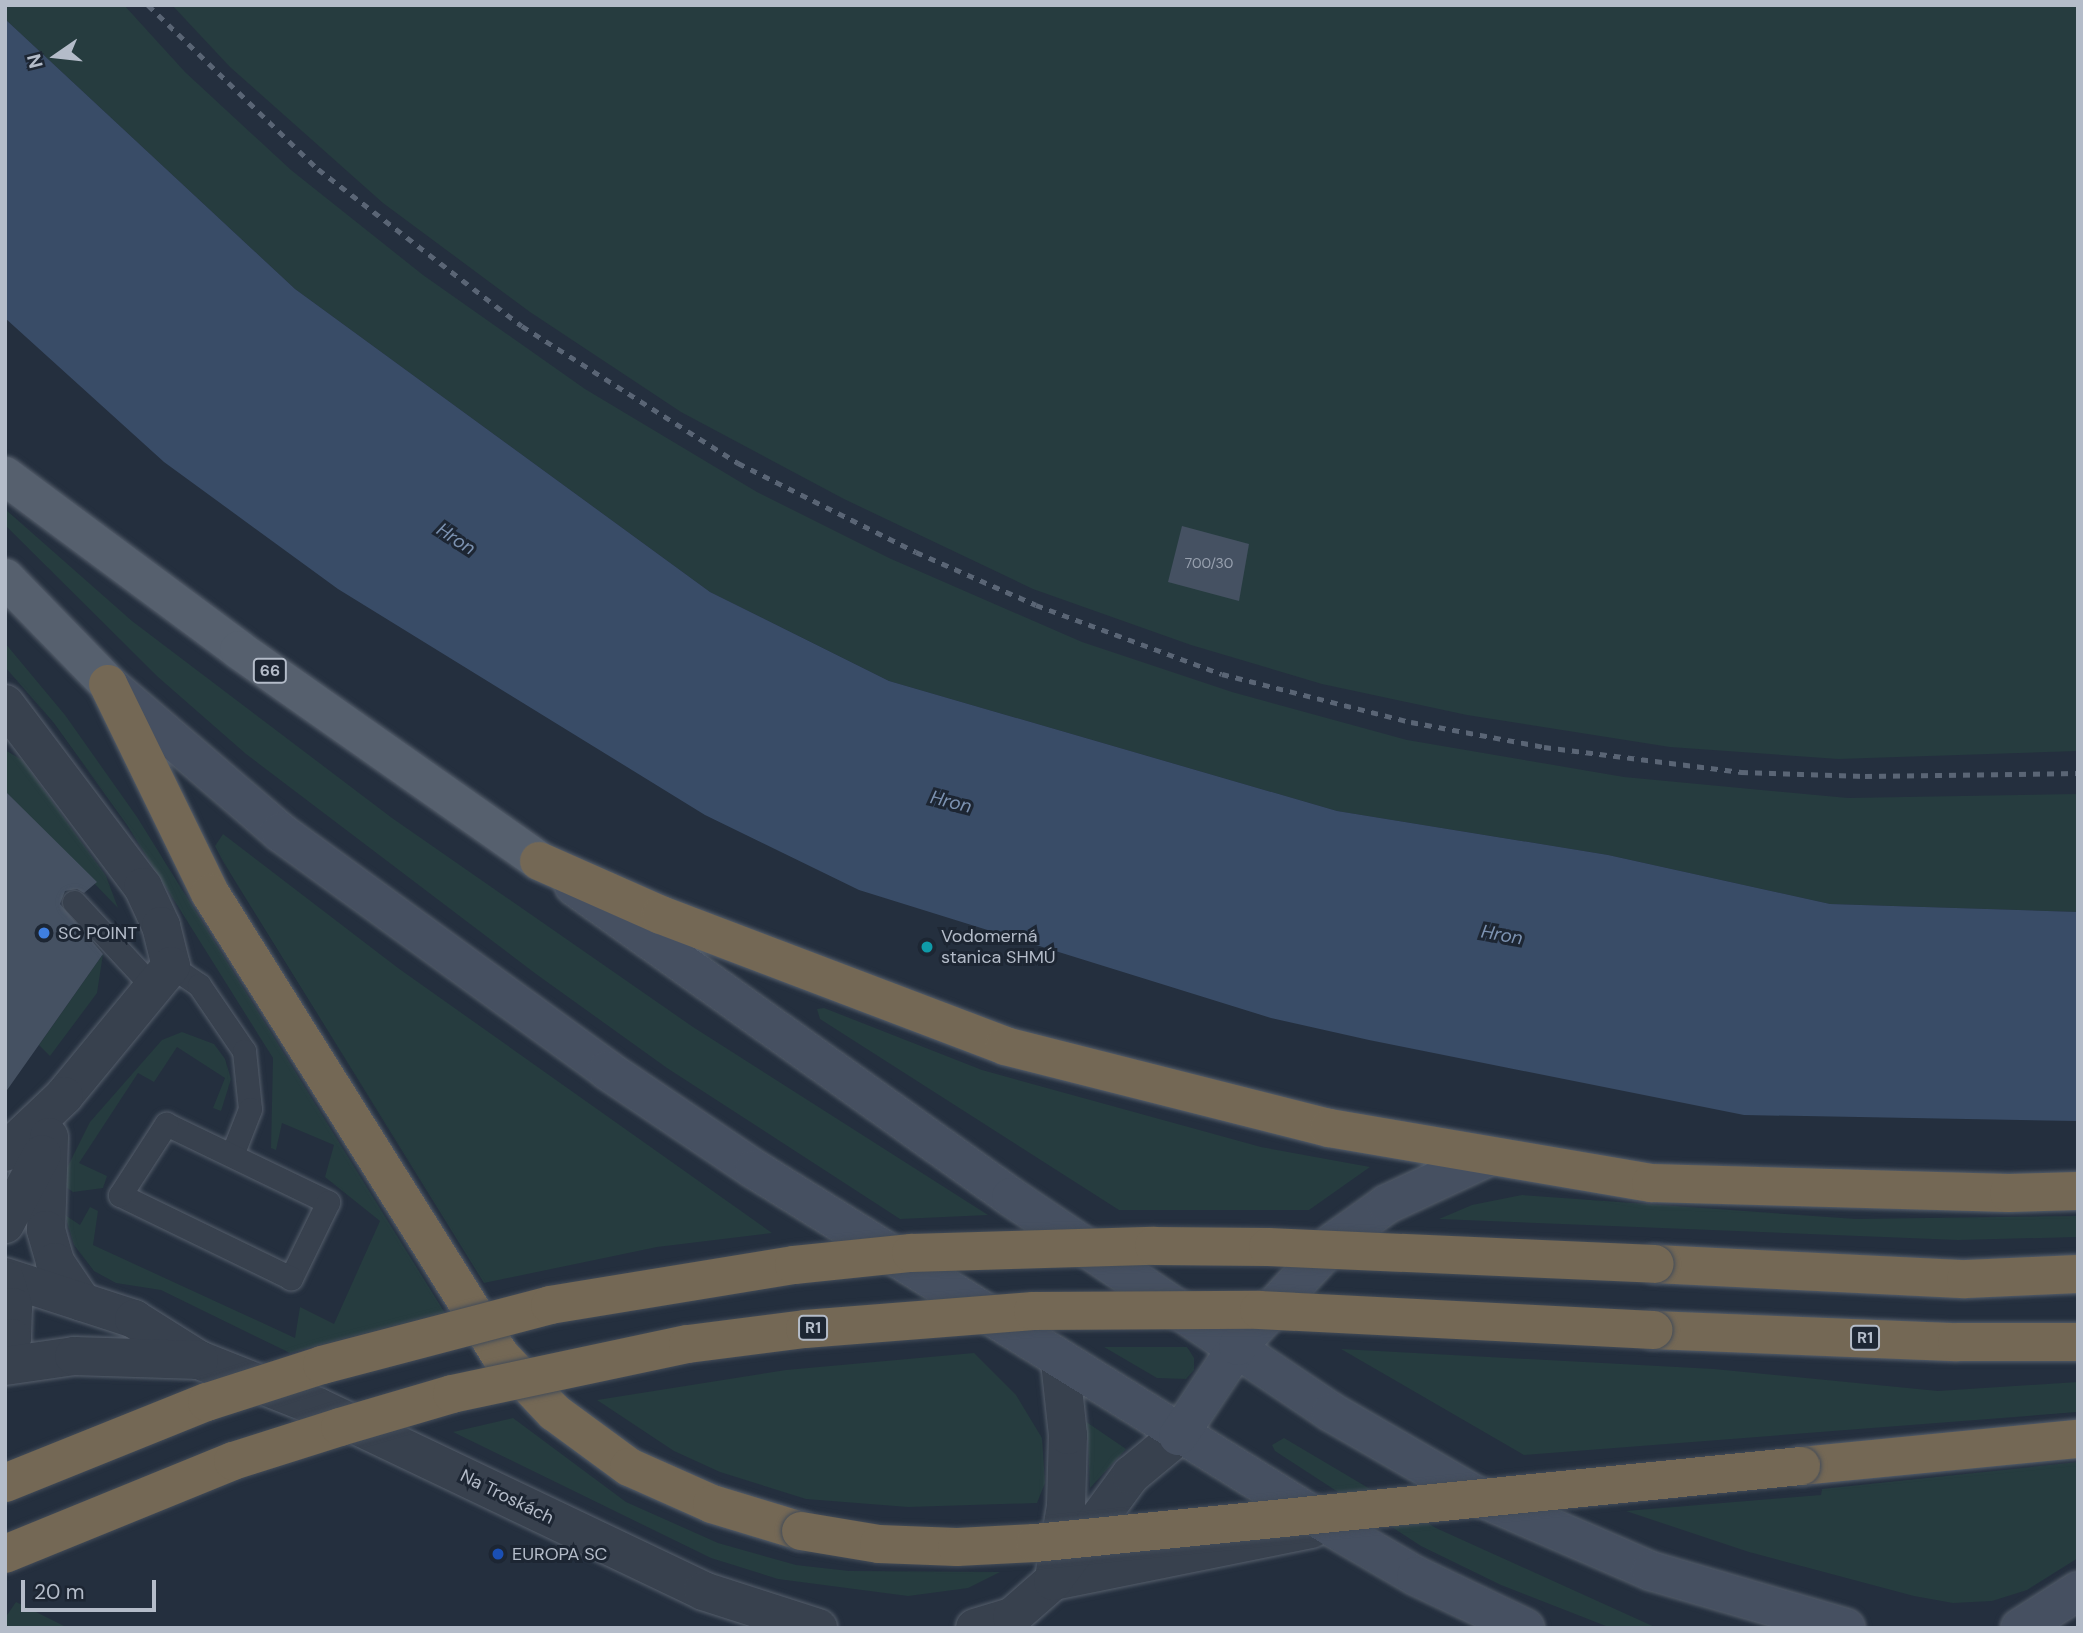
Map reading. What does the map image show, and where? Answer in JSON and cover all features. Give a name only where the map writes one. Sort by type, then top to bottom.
[{"type":"highway","points":[[108,684],[210,893],[500,1355],[554,1412],[629,1466],[712,1504],[801,1531],[879,1544],[957,1547],[1035,1543],[2078,1439]]},
{"type":"highway","points":[[539,861],[661,915],[1005,1046],[1329,1128],[1486,1158],[1651,1182],[2078,1191]]},
{"type":"highway","points":[[5,1483],[207,1402],[322,1365],[551,1305],[794,1265],[911,1253],[1153,1246],[1269,1247],[1966,1279],[2078,1275]]},
{"type":"highway","name":"R1","points":[[5,1554],[233,1461],[452,1394],[688,1344],[805,1329],[1033,1311],[1259,1310],[1653,1330],[2078,1342]]},
{"type":"main road","name":"66","points":[[5,475],[239,650],[539,861]]},
{"type":"main road","points":[[5,578],[108,684],[280,832],[595,1062],[754,1168],[1178,1436],[1416,1576],[1524,1628]]},
{"type":"main road","points":[[539,861],[1011,1197],[1238,1346],[1331,1412],[1474,1494],[1651,1571],[1846,1628]]},
{"type":"main road","points":[[1178,1436],[1238,1346],[1334,1242],[1387,1204],[1486,1158]]},
{"type":"main road","points":[[2020,1628],[2078,1591]]},
{"type":"street","points":[[5,704],[143,887],[161,926],[162,977],[64,1096],[5,1152]]},
{"type":"street","points":[[5,1224],[49,1137],[64,1096]]},
{"type":"street","points":[[49,1137],[46,1230],[55,1262],[82,1302]]},
{"type":"street","points":[[5,1278],[13,1307],[12,1338],[5,1355]]},
{"type":"street","name":"Na Troskách","points":[[5,1278],[135,1319],[199,1360],[318,1407],[703,1591],[818,1628]]},
{"type":"street","name":"Na Troskách","points":[[5,1366],[74,1356],[199,1360]]},
{"type":"street","points":[[1054,1581],[1066,1506],[1068,1435],[1059,1361]]},
{"type":"street","points":[[975,1628],[1017,1622],[1054,1581],[1131,1475],[1178,1436]]},
{"type":"street","points":[[1054,1581],[1330,1526]]},
{"type":"lane","points":[[74,902],[162,977],[199,985],[244,1051],[250,1109],[232,1155]]},
{"type":"lane","points":[[166,1124],[232,1155],[328,1202],[291,1278],[120,1195],[166,1124]]},
{"type":"green space","points":[[5,5],[124,5],[185,72],[291,170],[423,275],[585,389],[757,492],[889,558],[1082,642],[1232,692],[1407,740],[1624,777],[1848,798],[2078,794],[2078,912],[1830,904],[1608,855],[1337,811],[889,681],[710,592],[295,289],[5,19]]},
{"type":"green space","points":[[172,5],[2078,5],[2078,751],[1838,759],[1670,747],[1467,715],[1322,684],[1191,645],[1033,589],[844,499],[681,412],[530,312],[383,203],[230,67]]},
{"type":"green space","points":[[5,509],[132,621],[392,818],[693,1027],[988,1215],[900,1219],[667,1068],[536,974],[246,754],[158,677],[5,525]]},
{"type":"green space","points":[[5,643],[65,715],[137,817],[445,1313],[290,1353],[161,1290],[116,1283],[94,1271],[74,1245],[65,1215],[80,1225],[90,1207],[98,1211],[93,1245],[295,1338],[300,1307],[334,1324],[380,1221],[325,1177],[334,1145],[282,1123],[276,1150],[271,1148],[273,1058],[127,825],[54,723],[5,667]]},
{"type":"green space","points":[[5,750],[22,760],[106,876],[118,908],[5,791]]},
{"type":"green space","points":[[223,834],[398,968],[772,1233],[657,1247],[484,1283],[224,863],[215,846]]},
{"type":"green space","points":[[103,954],[97,993],[50,1056],[39,1045]]},
{"type":"green space","points":[[824,1008],[982,1070],[1261,1147],[1370,1167],[1309,1210],[1119,1210],[820,1019],[817,1009]]},
{"type":"green space","points":[[182,1032],[214,1044],[225,1059],[231,1079],[221,1111],[213,1108],[225,1078],[177,1047],[154,1082],[138,1073],[79,1163],[107,1176],[103,1188],[73,1192],[66,1187],[67,1168],[90,1122],[162,1040]]},
{"type":"green space","points":[[1522,1195],[1856,1219],[2078,1216],[2078,1237],[1958,1240],[1439,1219],[1472,1205]]},
{"type":"green space","points":[[1104,1347],[1187,1347],[1194,1358],[1194,1370],[1186,1379],[1157,1378]]},
{"type":"green space","points":[[1341,1349],[1714,1369],[1938,1391],[2078,1382],[2078,1412],[1524,1455]]},
{"type":"green space","points":[[974,1353],[1016,1395],[1042,1438],[1045,1483],[1037,1503],[908,1507],[806,1499],[720,1472],[674,1451],[597,1400],[786,1370]]},
{"type":"green space","points":[[513,1418],[626,1502],[718,1543],[796,1565],[849,1571],[1000,1572],[968,1588],[908,1596],[778,1579],[711,1558],[453,1432]]},
{"type":"green space","points":[[1082,1419],[1126,1449],[1090,1488],[1088,1439]]},
{"type":"green space","points":[[1284,1438],[1436,1528],[1657,1628],[1611,1628],[1501,1585],[1421,1546],[1275,1451],[1272,1445]]},
{"type":"green space","points":[[2078,1462],[2078,1558],[2027,1590],[1992,1601],[1953,1603],[1914,1596],[1749,1552],[1626,1511],[1821,1495],[1822,1489]]},
{"type":"green space","points":[[16,1602],[68,1628],[5,1628],[5,1618]]},
{"type":"water","name":"Hron","points":[[5,19],[295,289],[710,592],[889,681],[1337,811],[1608,855],[1830,904],[2078,912],[2078,1121],[1744,1115],[1369,1040],[1271,1018],[859,890],[705,815],[338,589],[164,462],[5,318]]},
{"type":"building","points":[[1182,526],[1249,544],[1239,601],[1168,582]]},
{"type":"building","name":"SC POINT","points":[[5,791],[97,882],[84,893],[77,889],[65,891],[60,904],[103,954],[5,1093]]},
{"type":"railway","points":[[148,5],[318,169],[522,326],[738,463],[916,552],[1036,605],[1222,674],[1411,722],[1544,747],[1741,772],[1865,776],[2078,773]]},
{"type":"place","name":"SC POINT","points":[[44,933]]},
{"type":"place","name":"Vodomerná stanica SHMÚ","points":[[927,947]]},
{"type":"place","name":"EUROPA SC","points":[[498,1554]]}]
